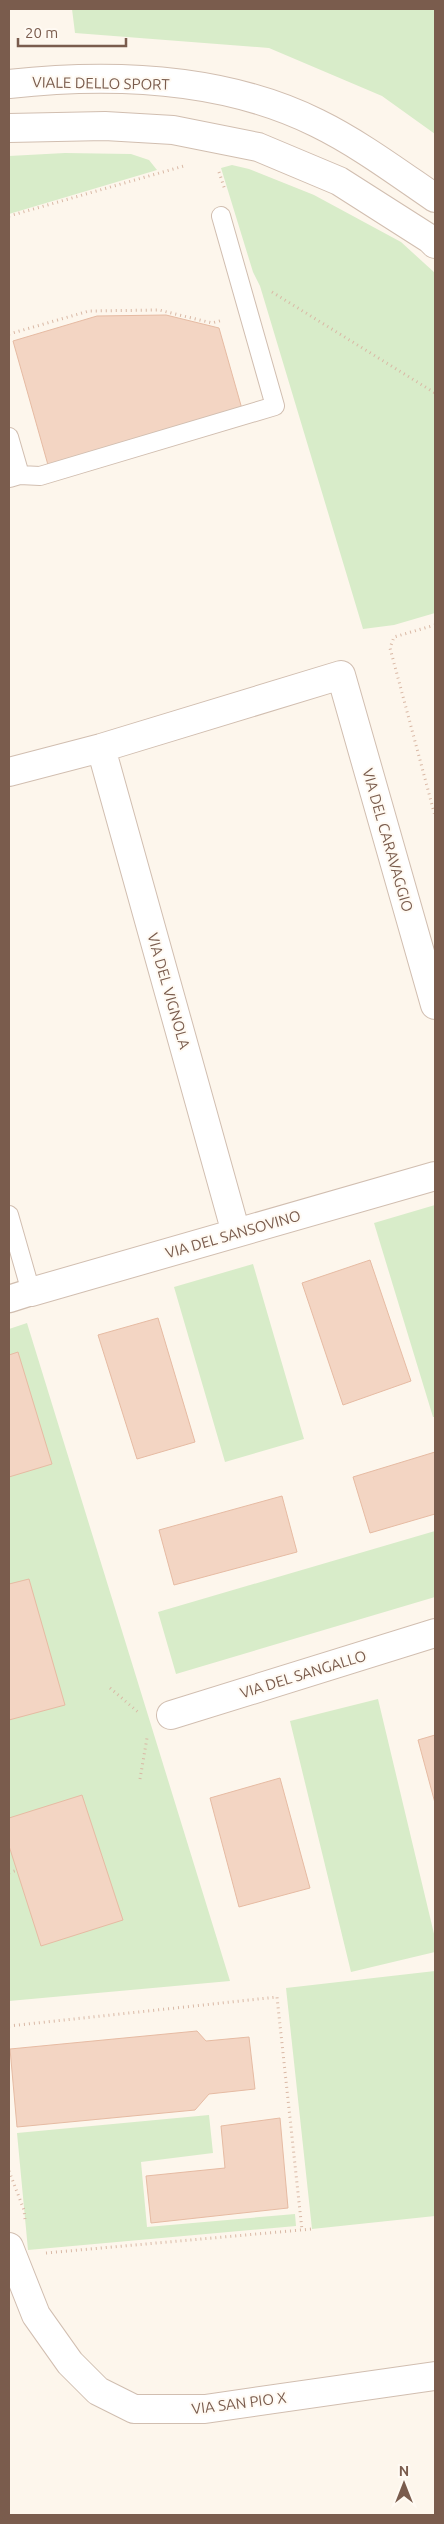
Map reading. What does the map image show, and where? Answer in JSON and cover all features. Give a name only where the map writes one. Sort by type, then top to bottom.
[{"type":"street","name":"VIALE DELLO SPORT","points":[[9,84],[127,80],[192,84],[266,101],[318,123],[435,198]]},
{"type":"street","points":[[9,128],[105,126],[173,130],[258,147],[339,181],[435,244]]},
{"type":"street","name":"VIA DEL CARAVAGGIO","points":[[101,748],[341,675],[435,1005]]},
{"type":"street","points":[[9,772],[101,748]]},
{"type":"street","name":"VIA DEL VIGNOLA","points":[[101,748],[236,1233]]},
{"type":"street","name":"VIA DEL SANSOVINO","points":[[20,1296],[435,1176]]},
{"type":"street","name":"VIA DEL SANGALLO","points":[[158,1716],[435,1633]]},
{"type":"street","name":"VIA SAN PIO X","points":[[9,2246],[36,2315],[70,2364],[98,2391],[134,2409],[205,2409],[435,2376]]},
{"type":"lane","points":[[9,437],[14,477],[40,476],[275,406],[221,216]]},
{"type":"lane","name":"VIA DEL SANSOVINO","points":[[9,1215],[20,1296]]},
{"type":"path","points":[[9,216],[189,165]]},
{"type":"path","points":[[270,290],[435,393]]},
{"type":"path","points":[[9,334],[90,311],[159,310],[212,323],[249,313]]},
{"type":"path","points":[[435,625],[394,636],[390,648],[435,816]]},
{"type":"path","points":[[110,1688],[158,1716]]},
{"type":"path","points":[[9,1873],[17,1870]]},
{"type":"path","points":[[9,2026],[277,1997],[302,2230]]},
{"type":"path","points":[[9,2171],[24,2210],[25,2220]]},
{"type":"path","points":[[40,2254],[312,2229]]},
{"type":"green space","points":[[72,9],[435,9],[435,134],[382,96],[269,48],[75,33]]},
{"type":"green space","points":[[65,153],[131,154],[149,160],[157,170],[9,214],[9,156]]},
{"type":"green space","points":[[232,165],[249,169],[314,195],[401,242],[435,273],[435,613],[394,625],[363,629],[260,286],[253,272],[221,168]]},
{"type":"green space","points":[[435,1205],[435,1417],[433,1417],[374,1223]]},
{"type":"green space","points":[[253,1264],[304,1439],[225,1462],[174,1287]]},
{"type":"green space","points":[[27,1323],[230,1981],[9,2001],[9,1329]]},
{"type":"green space","points":[[435,1531],[435,1597],[176,1674],[158,1612]]},
{"type":"green space","points":[[378,1699],[435,1938],[435,1952],[351,1972],[290,1721]]},
{"type":"green space","points":[[435,1971],[435,2216],[312,2229],[286,1988]]},
{"type":"green space","points":[[209,2115],[213,2153],[141,2162],[147,2227],[295,2214],[296,2226],[28,2250],[17,2133]]},
{"type":"building","points":[[166,315],[219,328],[242,409],[48,465],[13,341],[97,316]]},
{"type":"building","points":[[370,1260],[411,1381],[343,1405],[302,1283]]},
{"type":"building","points":[[158,1318],[195,1442],[137,1459],[98,1335]]},
{"type":"building","points":[[18,1352],[52,1464],[9,1477],[9,1355]]},
{"type":"building","points":[[435,1452],[435,1514],[370,1533],[353,1477]]},
{"type":"building","points":[[282,1496],[297,1552],[174,1585],[159,1530]]},
{"type":"building","points":[[29,1579],[65,1705],[9,1720],[9,1584]]},
{"type":"building","points":[[435,1735],[435,1803],[418,1740]]},
{"type":"building","points":[[280,1778],[310,1888],[239,1907],[210,1798]]},
{"type":"building","points":[[82,1795],[123,1920],[41,1946],[9,1846],[9,1818]]},
{"type":"building","points":[[197,2031],[206,2041],[249,2037],[255,2089],[209,2094],[195,2110],[17,2127],[10,2049]]},
{"type":"building","points":[[280,2118],[288,2208],[151,2223],[146,2176],[225,2168],[221,2126]]}]
